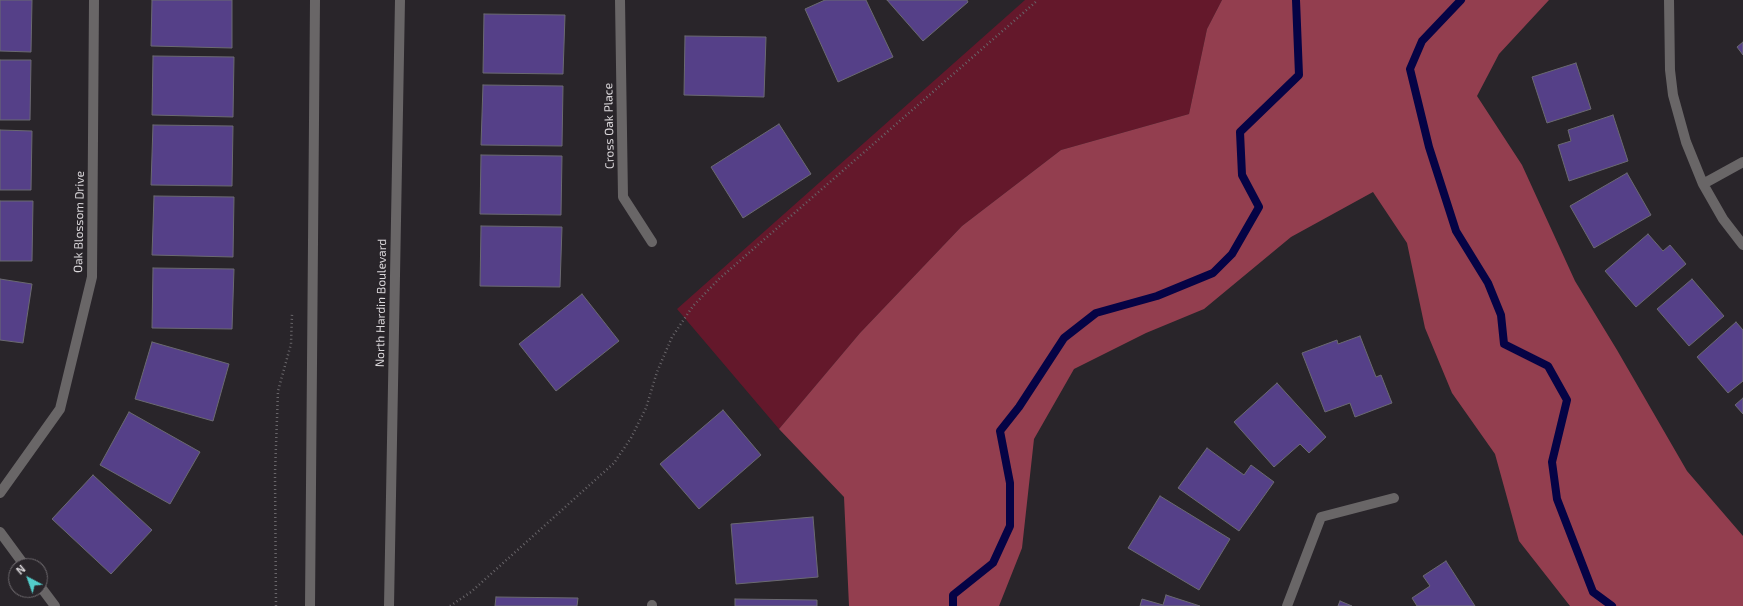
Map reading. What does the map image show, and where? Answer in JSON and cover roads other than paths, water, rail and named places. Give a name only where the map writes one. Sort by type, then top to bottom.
[{"type":"street","name":"Oak Blossom Drive","points":[[0,493],[60,409],[92,277],[94,0]]},
{"type":"street","points":[[310,606],[315,0]]},
{"type":"street","name":"North Hardin Boulevard","points":[[389,606],[400,0]]},
{"type":"street","name":"Cross Oak Place","points":[[620,0],[623,197],[652,242]]},
{"type":"street","points":[[1669,0],[1668,46],[1673,95],[1686,142],[1703,184],[1723,219],[1743,245]]},
{"type":"street","points":[[1703,184],[1743,162]]},
{"type":"street","points":[[1286,606],[1321,517],[1394,498]]},
{"type":"street","points":[[0,532],[19,558]]},
{"type":"street","points":[[48,597],[55,606]]},
{"type":"waterway","points":[[953,606],[953,595],[993,563],[1010,526],[1010,483],[1000,431],[1019,407],[1064,338],[1096,313],[1157,296],[1213,273],[1232,254],[1259,207],[1242,175],[1240,132],[1299,75],[1296,0]]},
{"type":"waterway","points":[[1461,0],[1422,41],[1410,69],[1429,147],[1456,231],[1488,283],[1501,315],[1504,344],[1548,366],[1567,400],[1552,462],[1557,499],[1593,592],[1612,606]]}]
